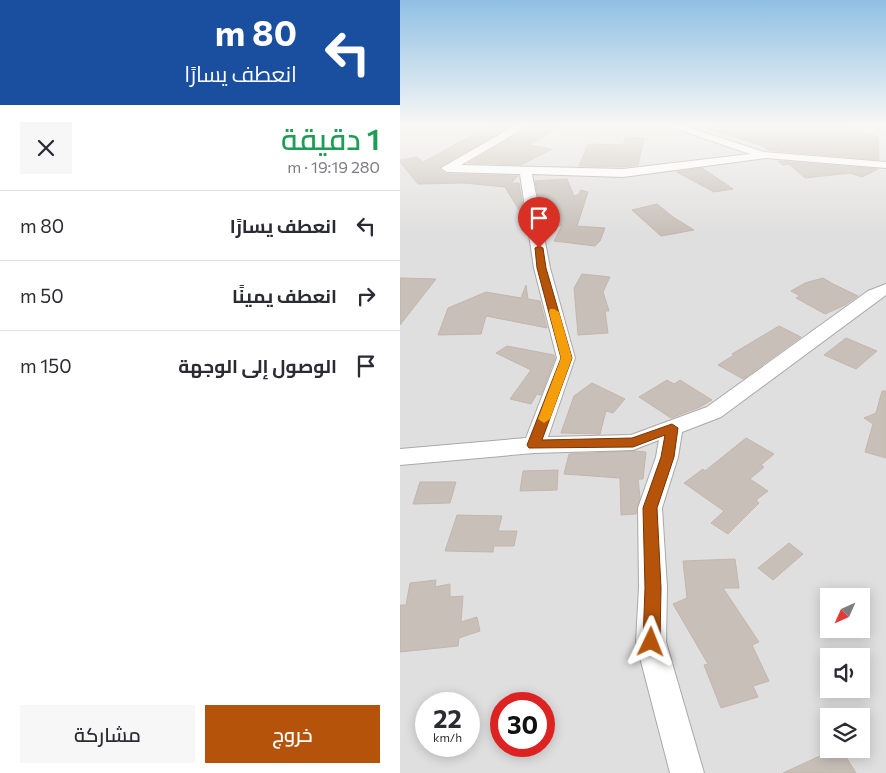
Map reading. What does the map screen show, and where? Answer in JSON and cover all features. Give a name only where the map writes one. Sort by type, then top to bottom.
[{"type":"street","points":[[460,161],[448,168],[623,173],[718,161]]},
{"type":"street","points":[[839,161],[886,165]]},
{"type":"street","points":[[526,171],[542,268],[566,358],[534,445]]},
{"type":"street","points":[[400,457],[534,445],[633,442],[714,412],[874,295],[886,289]]},
{"type":"street","points":[[672,428],[667,457],[650,508],[653,588],[651,642],[687,773]]},
{"type":"shaded area","points":[[400,161],[886,161],[886,773],[400,773]]},
{"type":"building","points":[[400,161],[452,161],[439,169],[447,174],[518,176],[511,183],[519,183],[525,220],[505,187],[464,183],[418,184]]},
{"type":"building","points":[[471,161],[529,161],[521,165],[468,163]]},
{"type":"building","points":[[581,161],[639,161],[638,165],[623,167],[579,166]]},
{"type":"building","points":[[778,161],[878,169],[862,177],[850,173],[805,178],[789,164],[783,165]]},
{"type":"building","points":[[702,168],[733,189],[714,192],[677,172]]},
{"type":"building","points":[[567,179],[574,196],[578,195],[581,190],[588,192],[577,226],[605,228],[600,241],[595,246],[554,241],[562,226],[550,226],[553,217],[542,218],[535,181]]},
{"type":"building","points":[[657,204],[694,230],[661,236],[632,210]]},
{"type":"building","points":[[582,274],[610,277],[603,292],[609,311],[605,311],[608,333],[578,335],[574,288]]},
{"type":"building","points":[[400,278],[436,279],[400,325]]},
{"type":"building","points":[[823,278],[858,296],[845,305],[825,314],[796,298],[800,296],[791,291],[805,283]]},
{"type":"building","points":[[526,285],[528,299],[540,301],[547,328],[486,316],[481,334],[438,335],[448,308],[486,292],[521,298]]},
{"type":"building","points":[[779,326],[801,337],[743,379],[718,365],[734,355],[732,354]]},
{"type":"building","points":[[846,338],[877,351],[856,369],[824,355]]},
{"type":"building","points":[[507,346],[554,355],[555,358],[541,395],[537,394],[531,404],[510,399],[531,370],[496,353]]},
{"type":"building","points":[[667,380],[674,384],[680,380],[712,400],[700,407],[671,418],[639,397]]},
{"type":"building","points":[[592,383],[625,399],[613,413],[606,411],[600,434],[561,433],[574,396]]},
{"type":"building","points":[[882,391],[886,391],[886,458],[865,452],[873,424],[864,418],[876,413]]},
{"type":"building","points":[[746,438],[774,454],[761,465],[764,467],[750,479],[768,491],[756,500],[759,503],[728,534],[711,523],[724,511],[684,483],[703,469],[705,471]]},
{"type":"building","points":[[646,452],[643,479],[638,479],[640,497],[636,514],[621,515],[620,478],[564,474],[569,454]]},
{"type":"building","points":[[558,470],[557,490],[520,491],[523,471]]},
{"type":"building","points":[[420,482],[456,482],[450,503],[413,504]]},
{"type":"building","points":[[457,515],[502,516],[498,531],[517,531],[514,546],[494,546],[493,552],[445,551]]},
{"type":"building","points":[[789,543],[803,554],[773,580],[758,568]]},
{"type":"building","points":[[735,559],[739,588],[723,588],[759,642],[752,645],[769,681],[753,686],[758,697],[721,708],[704,665],[708,664],[673,604],[687,598],[683,561]]},
{"type":"building","points":[[436,580],[435,587],[450,584],[450,597],[463,596],[461,622],[477,617],[480,631],[459,638],[458,646],[400,652],[400,605],[406,605],[410,583]]},
{"type":"building","points":[[820,756],[820,758],[847,758],[856,773],[783,773]]},
{"type":"slow traffic","points":[[544,419],[566,358],[554,312]]},
{"type":"route","points":[[539,248],[542,268],[566,358],[534,445],[633,442],[672,428],[667,457],[650,508],[653,588],[651,642]]}]
